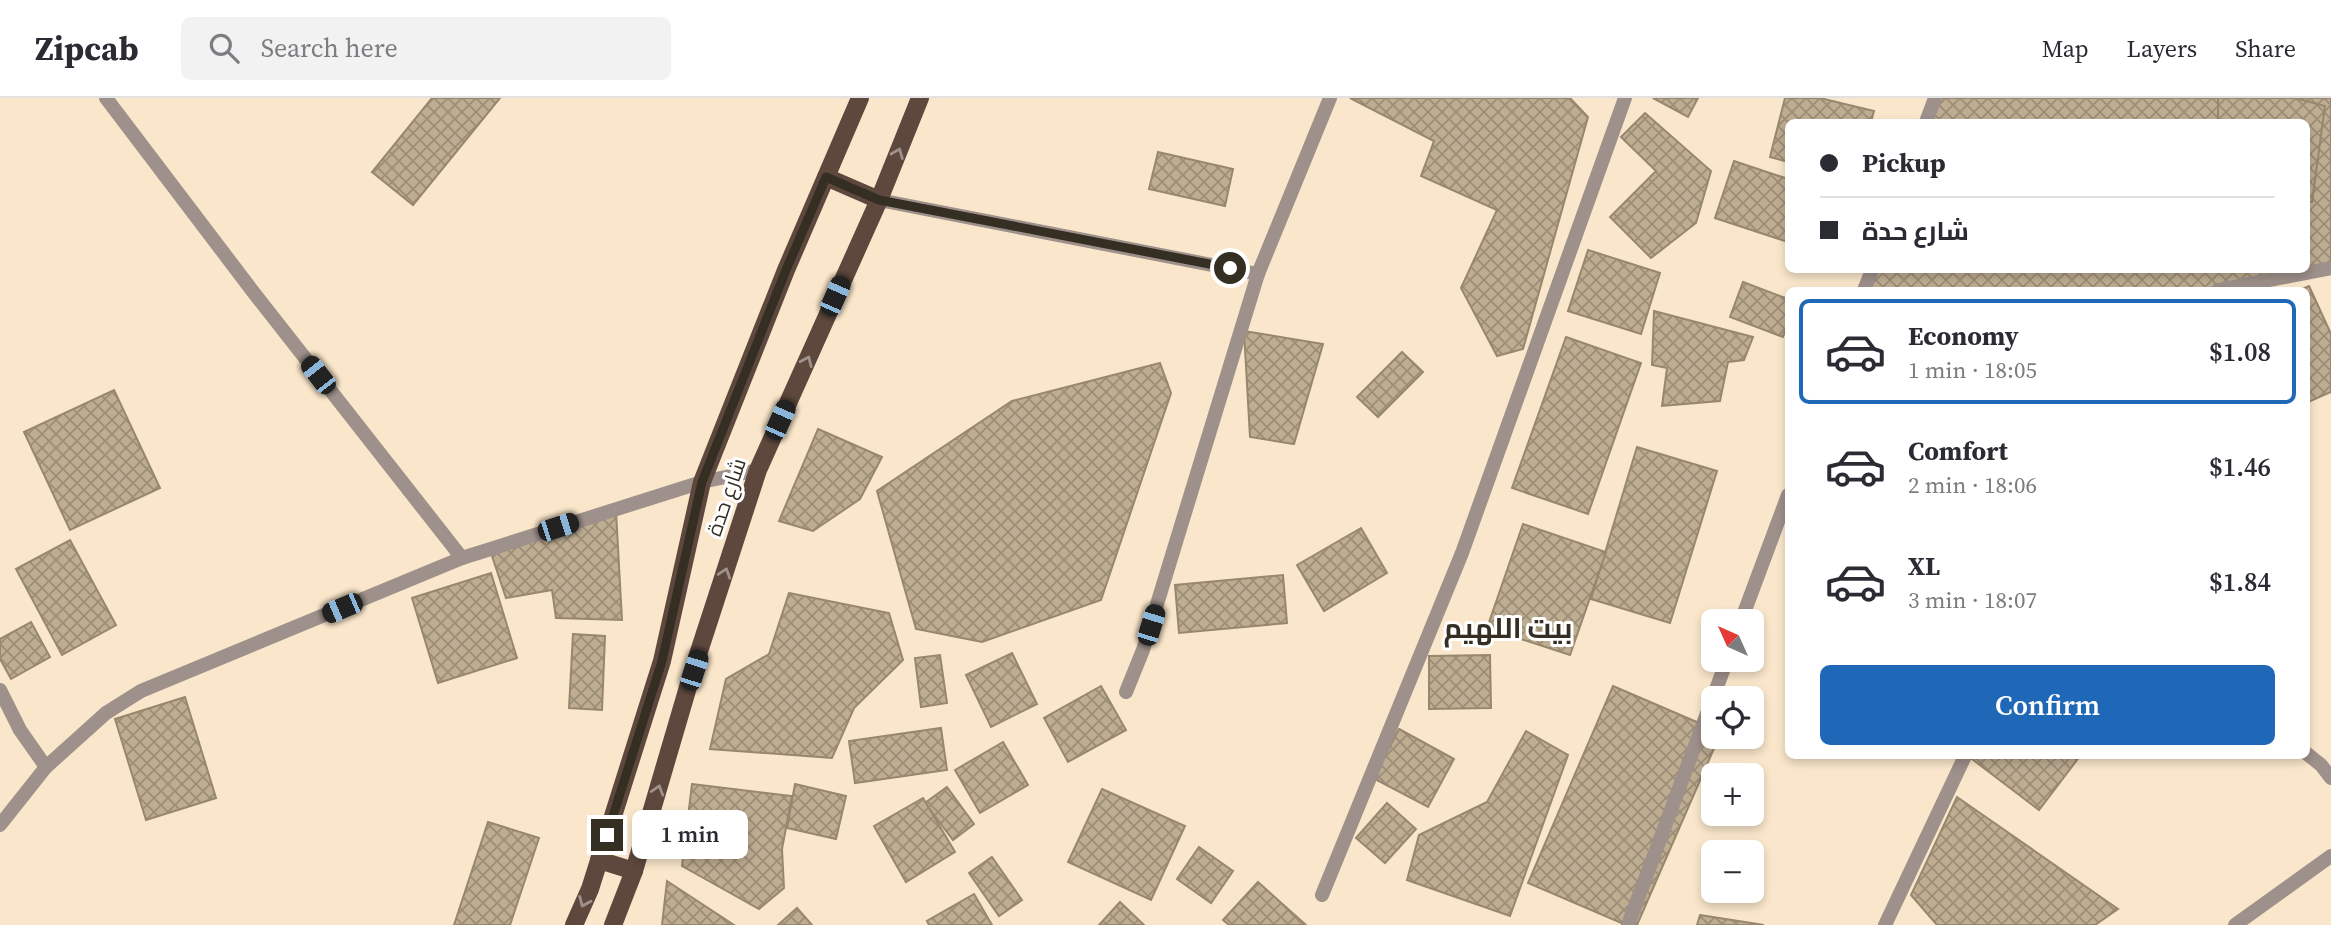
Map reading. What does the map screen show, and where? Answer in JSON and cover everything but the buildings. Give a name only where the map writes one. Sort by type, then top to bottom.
[{"type":"main road","name":"شارع حدة","points":[[574,925],[590,889],[662,661],[702,482],[786,270],[860,98]]},
{"type":"main road","name":"شارع حدة","points":[[614,925],[634,871],[758,470],[879,200],[920,98]]},
{"type":"main road","points":[[826,177],[879,200]]},
{"type":"main road","points":[[599,859],[634,871]]},
{"type":"street","points":[[106,98],[254,293],[462,558]]},
{"type":"street","points":[[1126,692],[1143,650],[1258,274],[1329,98]]},
{"type":"street","points":[[1322,895],[1462,553],[1625,98]]},
{"type":"street","points":[[1927,119],[1935,98]]},
{"type":"street","points":[[879,200],[1258,274]]},
{"type":"street","points":[[2310,272],[2331,268]]},
{"type":"street","points":[[2233,287],[2305,273]]},
{"type":"street","points":[[0,825],[46,767],[106,713],[141,691],[462,558],[702,482],[758,470]]},
{"type":"street","points":[[1745,609],[1785,503]]},
{"type":"street","points":[[1628,925],[1723,672]]},
{"type":"street","points":[[0,690],[20,730],[46,767]]},
{"type":"street","points":[[2310,756],[2331,778]]},
{"type":"street","points":[[1885,925],[1964,759]]},
{"type":"street","points":[[2235,925],[2331,856]]},
{"type":"district","name":"بيت اللهيم","points":[[1508,628]]},
{"type":"route","points":[[607,835],[662,661],[702,482],[826,177],[879,200],[1230,268]]}]
